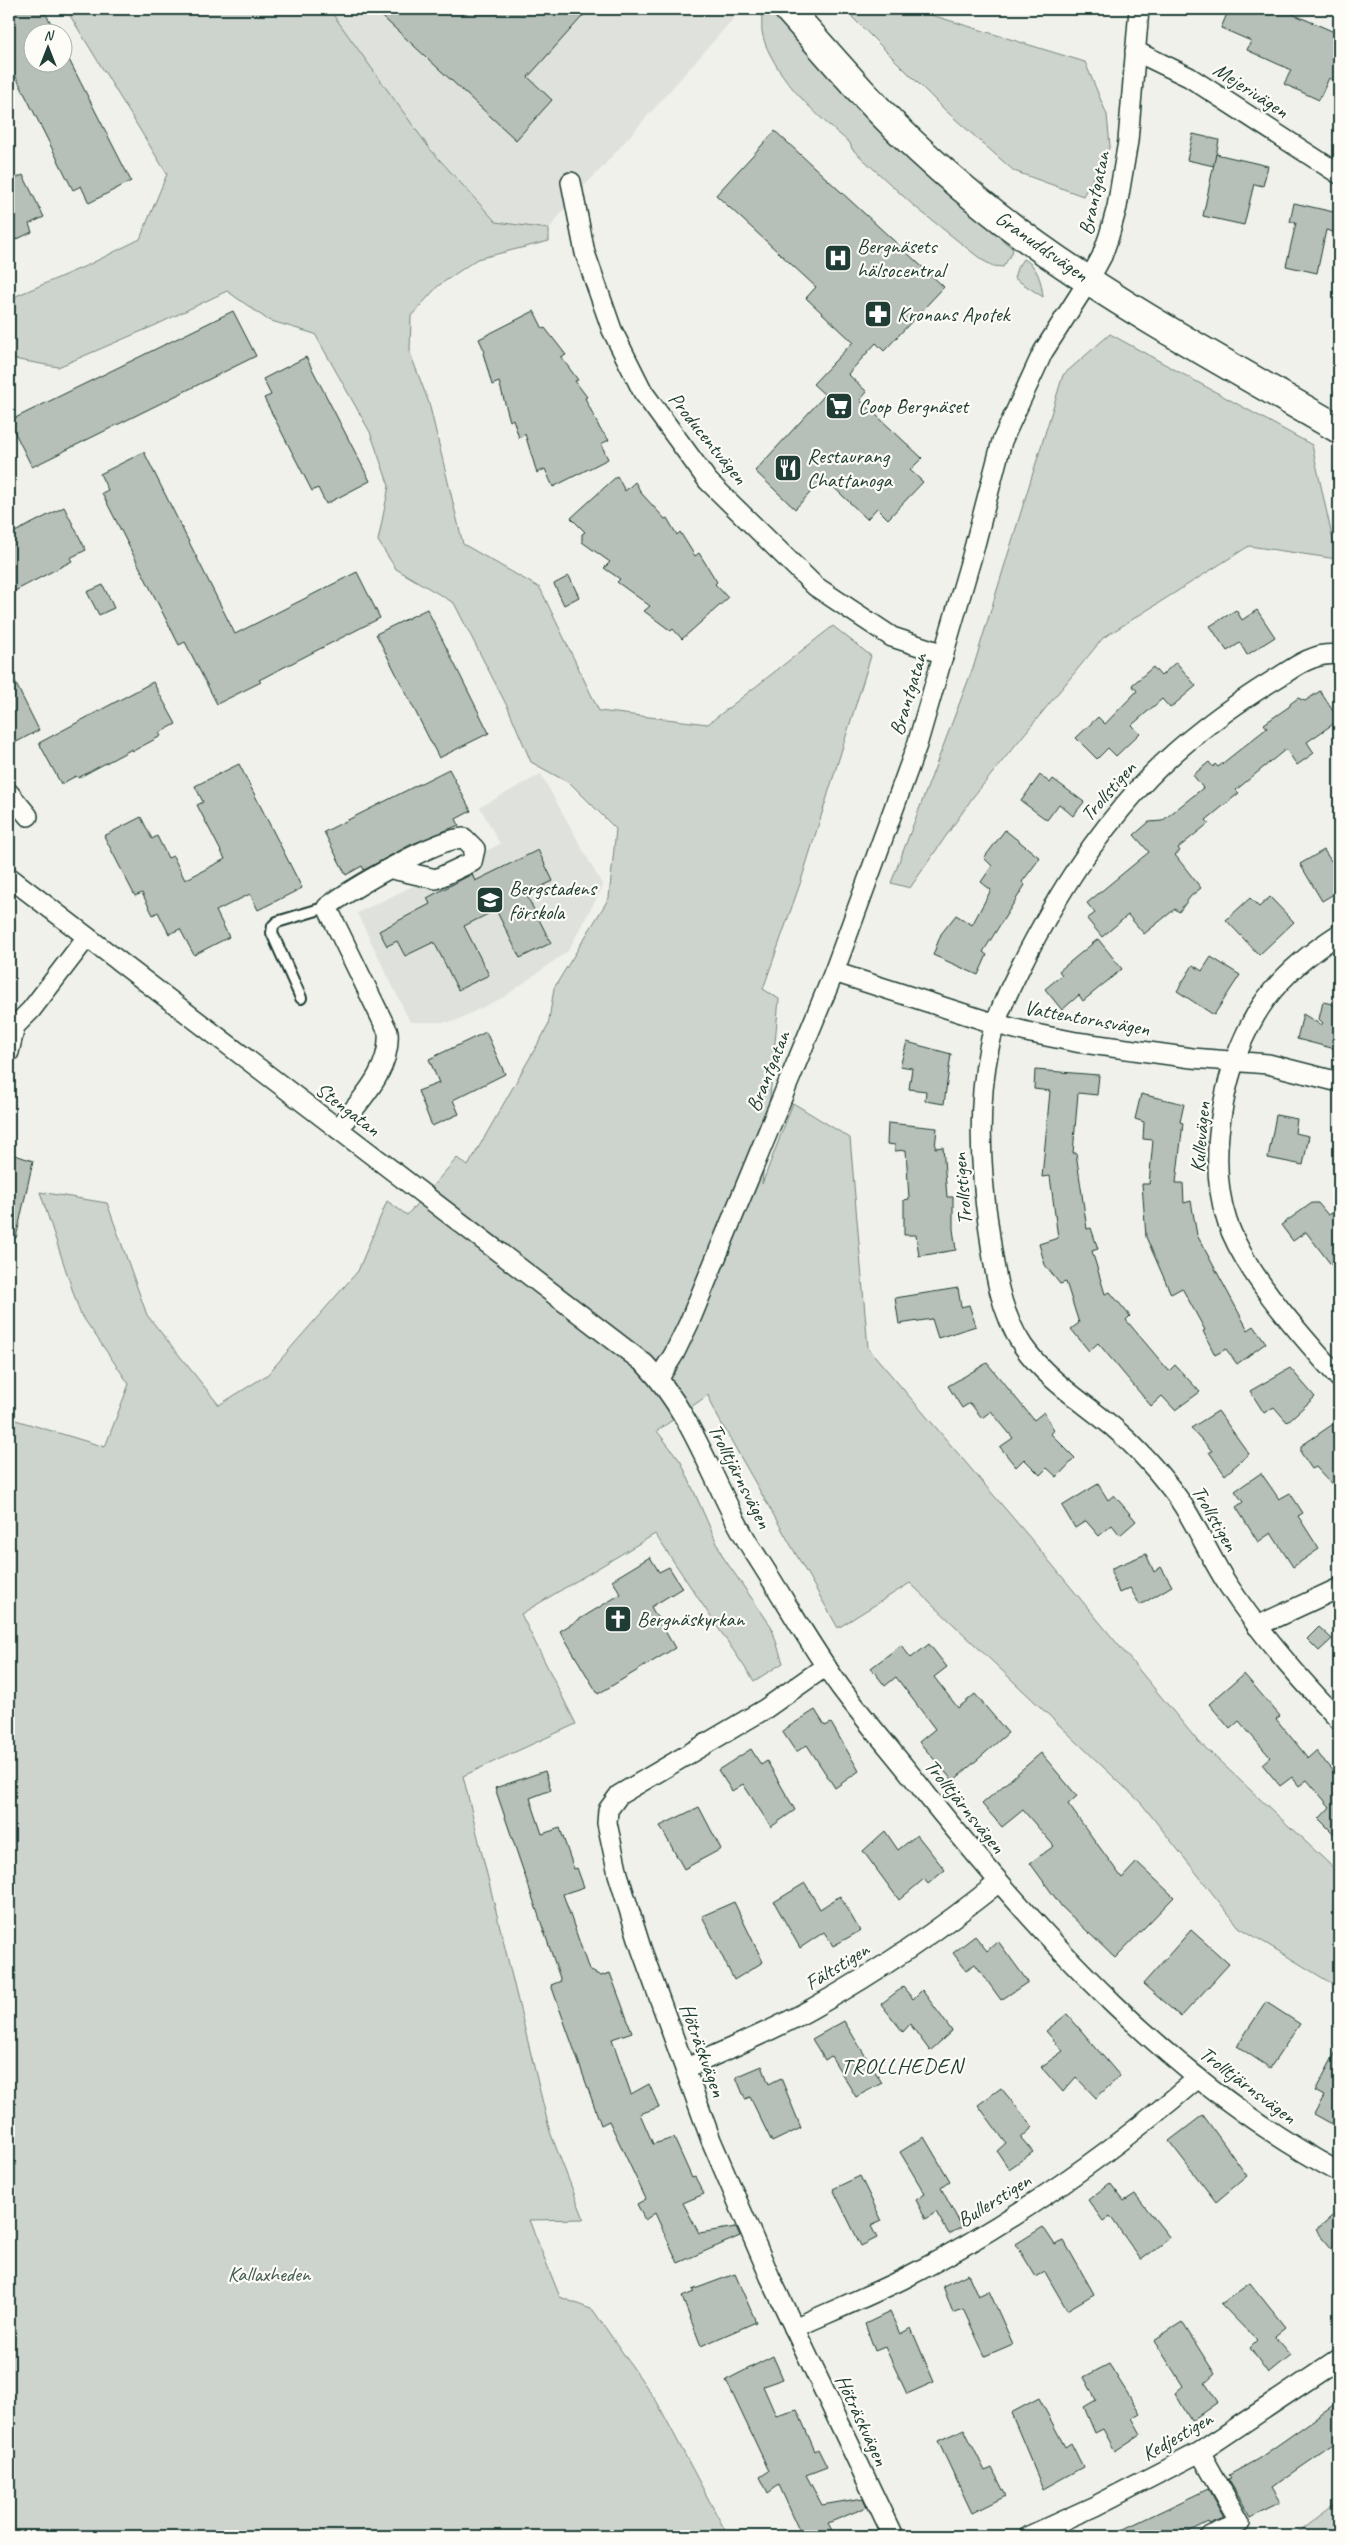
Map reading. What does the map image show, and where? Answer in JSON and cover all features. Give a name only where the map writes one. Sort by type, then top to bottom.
[{"type":"street","name":"Granuddsvägen","points":[[788,9],[862,92],[966,190],[1037,246],[1089,280],[1339,429]]},
{"type":"street","name":"Brantgatan","points":[[659,1378],[674,1354],[689,1323],[834,972],[917,745],[972,556],[1002,441],[1043,352],[1102,256],[1117,207],[1131,115],[1139,9]]},
{"type":"street","name":"Mejerivägen","points":[[1135,51],[1184,74],[1339,174]]},
{"type":"street","name":"Producentvägen","points":[[571,182],[585,253],[612,330],[643,392],[708,481],[815,586],[892,637],[944,654]]},
{"type":"street","name":"Trollstigen","points":[[1339,656],[1326,654],[1312,658],[1259,689],[1193,738],[1153,773],[1110,820],[1081,859],[1052,906],[1016,975],[996,1024],[989,1046],[980,1139],[983,1187],[999,1290],[1014,1330],[1024,1346],[1057,1384],[1111,1425],[1152,1465],[1176,1494],[1225,1580],[1257,1626],[1284,1662],[1339,1720]]},
{"type":"street","points":[[9,793],[28,816]]},
{"type":"street","points":[[338,1129],[378,1077],[388,1055],[389,1045],[388,1032],[327,907],[348,891],[392,869]]},
{"type":"street","name":"Stengatan","points":[[9,877],[632,1352],[659,1378]]},
{"type":"street","name":"Kullevägen","points":[[1339,934],[1317,948],[1280,982],[1255,1016],[1236,1061],[1221,1123],[1218,1166],[1220,1191],[1228,1222],[1240,1249],[1257,1275],[1339,1378]]},
{"type":"street","points":[[9,1052],[12,1028],[31,1010],[87,938]]},
{"type":"street","name":"Vattentornsvägen","points":[[834,972],[996,1024],[1076,1042],[1192,1058],[1268,1064],[1339,1082]]},
{"type":"street","name":"Trolltjärnsvägen","points":[[659,1378],[687,1421],[756,1556],[826,1666],[867,1721],[998,1882],[1071,1962],[1198,2078],[1288,2142],[1339,2172]]},
{"type":"street","points":[[1257,1626],[1339,1588]]},
{"type":"street","name":"Höträskvägen","points":[[826,1666],[757,1714],[619,1795],[608,1810],[609,1838],[641,1948],[687,2068],[712,2140],[770,2277],[893,2536]]},
{"type":"street","name":"Fältstigen","points":[[687,2068],[812,2008],[968,1907],[998,1882]]},
{"type":"street","name":"Bullerstigen","points":[[794,2328],[901,2280],[1034,2203],[1121,2141],[1198,2078]]},
{"type":"street","name":"Kedjestigen","points":[[1029,2536],[1095,2506],[1200,2452],[1339,2359]]},
{"type":"street","points":[[1200,2452],[1240,2523],[1210,2536]]},
{"type":"lane","points":[[301,998],[272,933],[273,926],[277,922],[327,907]]},
{"type":"shaded area","points":[[306,9],[741,10],[600,170],[574,196],[549,229],[496,222]]},
{"type":"shaded area","name":"Bergstadens förskola","points":[[541,774],[603,886],[568,951],[504,997],[453,1022],[410,1022],[357,913],[500,844],[480,807]]},
{"type":"green space","name":"Kallaxheden","points":[[66,9],[329,9],[430,149],[496,222],[549,229],[549,241],[477,259],[438,286],[411,316],[410,353],[429,403],[463,544],[540,588],[599,711],[708,724],[833,626],[871,656],[800,884],[763,989],[779,999],[762,1184],[793,1103],[850,1138],[868,1348],[1031,1539],[1196,1739],[1339,1873],[1339,1988],[1239,1927],[1141,1803],[910,1583],[838,1628],[711,1405],[708,1395],[657,1431],[681,1462],[723,1557],[771,1626],[783,1663],[754,1681],[655,1534],[521,1614],[576,1724],[463,1776],[550,2132],[584,2219],[529,2220],[560,2297],[593,2310],[657,2402],[728,2536],[9,2536],[9,1418],[105,1447],[129,1384],[80,1313],[40,1192],[107,1203],[147,1315],[219,1405],[267,1375],[358,1271],[387,1201],[407,1215],[457,1158],[468,1166],[548,1026],[554,988],[609,898],[616,829],[571,784],[531,762],[509,710],[454,603],[396,569],[378,541],[389,486],[370,432],[315,334],[268,320],[227,291],[156,325],[58,367],[13,359],[9,333],[9,299],[88,265],[140,239],[167,174]]},
{"type":"green space","points":[[758,9],[771,9],[809,53],[946,191],[1013,249],[1003,267],[993,266],[982,260],[914,206],[852,149],[850,143],[806,104],[778,69],[765,44],[762,31],[762,17]]},
{"type":"green space","points":[[860,9],[912,9],[1085,62],[1107,115],[1110,146],[1083,196],[1014,171],[945,110],[852,17]]},
{"type":"green space","points":[[1023,259],[1028,261],[1035,270],[1040,280],[1043,297],[1014,278],[1017,268]]},
{"type":"green space","points":[[1110,334],[1312,445],[1337,559],[1249,546],[1103,638],[973,797],[910,888],[891,883],[974,665],[1063,375]]},
{"type":"green space","points":[[1339,2502],[1339,2536],[1294,2536]]},
{"type":"building","points":[[9,9],[43,9],[50,22],[22,22],[22,72],[72,72],[72,66],[131,181],[89,203],[81,186],[73,190],[9,63]]},
{"type":"building","points":[[374,9],[589,9],[528,77],[552,100],[516,140]]},
{"type":"building","points":[[1229,9],[1281,9],[1339,34],[1339,83],[1329,78],[1319,100],[1284,84],[1291,70],[1247,50],[1251,41],[1221,28]]},
{"type":"building","points":[[775,131],[944,287],[884,351],[876,343],[848,374],[867,392],[860,400],[922,458],[910,470],[923,482],[888,519],[877,508],[867,519],[824,478],[795,509],[755,471],[825,395],[813,384],[853,342],[806,298],[816,287],[716,195]]},
{"type":"building","points":[[1193,134],[1219,140],[1214,166],[1187,160]]},
{"type":"building","points":[[1216,154],[1268,166],[1263,186],[1254,184],[1244,225],[1203,216]]},
{"type":"building","points":[[23,175],[44,217],[29,224],[32,232],[9,243],[9,182]]},
{"type":"building","points":[[1294,203],[1338,213],[1333,232],[1326,230],[1317,273],[1286,266],[1296,223],[1290,222]]},
{"type":"building","points":[[233,311],[256,356],[32,467],[9,421]]},
{"type":"building","points":[[534,311],[543,329],[545,328],[566,355],[561,357],[578,380],[575,381],[587,397],[585,398],[600,429],[609,440],[601,444],[608,459],[553,487],[545,469],[537,473],[525,434],[519,438],[513,419],[510,421],[499,382],[492,385],[483,353],[485,352],[479,339]]},
{"type":"building","points":[[306,357],[370,481],[326,504],[318,488],[312,491],[264,398],[271,395],[263,379]]},
{"type":"building","points":[[144,452],[235,634],[357,572],[380,618],[259,680],[261,682],[217,704],[185,642],[179,645],[102,493],[108,490],[100,474]]},
{"type":"building","points":[[617,476],[625,491],[635,482],[642,494],[665,519],[667,518],[677,535],[680,532],[695,556],[699,553],[717,582],[715,584],[728,598],[682,639],[673,629],[671,631],[644,611],[650,606],[617,582],[620,579],[604,568],[610,562],[582,542],[582,534],[585,532],[571,518]]},
{"type":"building","points":[[64,507],[86,550],[70,558],[72,561],[9,594],[9,535]]},
{"type":"building","points":[[569,576],[579,597],[564,605],[554,584]]},
{"type":"building","points":[[103,585],[114,608],[99,615],[87,592]]},
{"type":"building","points":[[427,609],[489,733],[439,758],[376,634]]},
{"type":"building","points":[[1236,610],[1242,620],[1257,610],[1275,637],[1247,655],[1240,643],[1227,651],[1210,626]]},
{"type":"building","points":[[1176,662],[1196,686],[1170,708],[1162,699],[1132,725],[1140,733],[1116,756],[1108,748],[1097,759],[1076,738],[1098,717],[1105,724],[1137,691],[1132,685],[1153,667],[1161,676]]},
{"type":"building","points":[[9,670],[39,730],[9,746]]},
{"type":"building","points":[[153,682],[176,724],[159,733],[161,736],[133,751],[132,749],[78,778],[76,776],[61,784],[39,743]]},
{"type":"building","points":[[1320,691],[1339,720],[1307,742],[1314,753],[1297,765],[1286,749],[1236,790],[1239,793],[1206,820],[1209,823],[1178,848],[1180,851],[1175,855],[1201,888],[1191,896],[1179,912],[1175,909],[1144,934],[1128,915],[1102,937],[1087,919],[1095,913],[1087,903],[1149,852],[1134,835],[1149,822],[1162,821],[1203,788],[1193,775],[1209,762],[1213,767],[1215,764],[1218,767],[1267,728],[1264,724],[1298,698],[1305,701]]},
{"type":"building","points":[[239,764],[302,888],[258,910],[250,894],[216,911],[229,937],[194,955],[180,929],[169,934],[158,912],[153,915],[142,893],[135,896],[104,836],[141,817],[152,839],[157,836],[168,858],[173,856],[185,880],[225,859],[197,805],[203,802],[195,786]]},
{"type":"building","points":[[449,769],[471,811],[456,819],[459,825],[410,845],[364,870],[362,866],[346,875],[324,832]]},
{"type":"building","points":[[1040,775],[1050,783],[1053,779],[1084,802],[1073,816],[1059,804],[1047,820],[1021,801]]},
{"type":"building","points":[[1005,830],[1040,858],[1022,882],[1025,885],[983,952],[987,955],[978,975],[933,955],[941,934],[956,915],[972,925],[991,890],[981,882],[992,866],[984,858]]},
{"type":"building","points":[[538,850],[553,881],[526,894],[551,943],[520,958],[496,910],[464,926],[489,975],[458,990],[434,942],[405,956],[397,941],[387,946],[379,931],[430,904],[427,898],[472,874],[475,881]]},
{"type":"building","points":[[1324,850],[1331,861],[1339,856],[1339,891],[1322,901],[1300,864]]},
{"type":"building","points":[[1270,897],[1294,922],[1259,955],[1226,920],[1250,898],[1259,907]]},
{"type":"building","points":[[1098,939],[1122,969],[1083,1001],[1079,995],[1062,1010],[1045,989],[1062,975],[1059,971]]},
{"type":"building","points":[[1211,957],[1240,975],[1214,1015],[1177,991],[1193,965],[1202,971]]},
{"type":"building","points":[[1323,1002],[1337,1005],[1339,1003],[1339,1050],[1297,1039],[1303,1014],[1321,1025],[1323,1023],[1319,1019]]},
{"type":"building","points":[[486,1032],[505,1074],[453,1100],[459,1114],[432,1126],[418,1091],[439,1083],[429,1059]]},
{"type":"building","points":[[907,1042],[951,1054],[944,1104],[925,1101],[926,1091],[909,1089],[912,1068],[900,1066]]},
{"type":"building","points":[[1035,1070],[1099,1075],[1097,1095],[1078,1093],[1073,1153],[1076,1153],[1087,1229],[1091,1228],[1098,1249],[1092,1251],[1105,1294],[1110,1292],[1130,1316],[1126,1320],[1169,1371],[1175,1365],[1200,1392],[1175,1410],[1162,1396],[1151,1406],[1098,1343],[1089,1351],[1071,1329],[1079,1323],[1066,1282],[1060,1284],[1045,1265],[1039,1244],[1058,1238],[1050,1176],[1042,1177],[1050,1091],[1034,1089]]},
{"type":"building","points":[[1141,1094],[1184,1104],[1180,1122],[1183,1123],[1176,1183],[1183,1183],[1184,1203],[1191,1201],[1197,1235],[1248,1330],[1254,1326],[1266,1343],[1237,1364],[1226,1349],[1215,1355],[1203,1331],[1205,1330],[1182,1288],[1171,1294],[1146,1237],[1142,1184],[1149,1184],[1153,1140],[1143,1139],[1144,1122],[1135,1119]]},
{"type":"building","points":[[1276,1115],[1297,1119],[1295,1133],[1309,1136],[1303,1165],[1268,1158]]},
{"type":"building","points":[[888,1123],[937,1128],[935,1148],[943,1147],[947,1197],[953,1197],[953,1229],[956,1250],[919,1256],[916,1235],[904,1235],[904,1200],[909,1199],[906,1150],[895,1151],[895,1145],[887,1144]]},
{"type":"building","points":[[9,1153],[33,1161],[16,1238],[9,1237]]},
{"type":"building","points":[[1312,1203],[1318,1203],[1328,1215],[1332,1213],[1339,1223],[1339,1275],[1306,1232],[1293,1241],[1281,1225]]},
{"type":"building","points":[[958,1288],[961,1307],[969,1305],[976,1326],[938,1338],[932,1319],[899,1324],[895,1298]]},
{"type":"building","points":[[987,1363],[1034,1420],[1044,1412],[1054,1430],[1051,1434],[1075,1458],[1057,1477],[1047,1468],[1040,1475],[1024,1459],[1016,1467],[1000,1447],[1013,1438],[991,1411],[982,1418],[970,1403],[962,1408],[948,1386]]},
{"type":"building","points":[[1290,1368],[1315,1397],[1287,1422],[1274,1407],[1264,1413],[1250,1391]]},
{"type":"building","points":[[1218,1411],[1249,1454],[1225,1475],[1209,1452],[1212,1451],[1191,1428]]},
{"type":"building","points":[[1339,1420],[1339,1492],[1316,1467],[1312,1469],[1301,1453],[1301,1446]]},
{"type":"building","points":[[1261,1473],[1279,1499],[1290,1493],[1303,1513],[1298,1516],[1319,1549],[1293,1567],[1271,1533],[1258,1542],[1236,1507],[1243,1502],[1235,1491]]},
{"type":"building","points":[[1098,1484],[1108,1500],[1114,1495],[1136,1521],[1120,1535],[1112,1525],[1099,1536],[1086,1521],[1075,1528],[1062,1506]]},
{"type":"building","points":[[1146,1554],[1154,1572],[1161,1567],[1172,1586],[1140,1605],[1130,1588],[1119,1593],[1112,1575],[1112,1568]]},
{"type":"building","name":"Bergnäskyrkan","points":[[650,1557],[659,1572],[669,1567],[682,1588],[651,1607],[675,1648],[598,1694],[560,1631],[621,1594],[612,1580]]},
{"type":"building","points":[[1319,1627],[1332,1639],[1319,1651],[1307,1639]]},
{"type":"building","points":[[929,1644],[947,1667],[934,1677],[958,1708],[975,1694],[1008,1733],[953,1781],[919,1742],[935,1729],[896,1677],[885,1686],[871,1668],[901,1645],[911,1658]]},
{"type":"building","points":[[1244,1674],[1280,1716],[1276,1719],[1308,1758],[1316,1751],[1339,1779],[1339,1839],[1319,1819],[1330,1807],[1307,1780],[1299,1786],[1292,1777],[1280,1786],[1262,1764],[1270,1757],[1239,1721],[1230,1729],[1209,1704]]},
{"type":"building","points":[[815,1710],[825,1726],[831,1723],[859,1771],[835,1788],[807,1745],[796,1752],[782,1731]]},
{"type":"building","points":[[751,1749],[761,1765],[767,1761],[795,1810],[771,1827],[743,1784],[732,1791],[718,1770]]},
{"type":"building","points":[[1041,1753],[1077,1796],[1068,1804],[1122,1878],[1137,1862],[1174,1897],[1115,1958],[1062,1907],[1030,1863],[1054,1846],[1023,1810],[1002,1827],[982,1804]]},
{"type":"building","points":[[545,1771],[551,1790],[530,1798],[542,1834],[560,1828],[574,1869],[577,1868],[584,1887],[563,1894],[589,1970],[601,1976],[610,1973],[632,2032],[612,2039],[631,2094],[649,2084],[659,2107],[640,2114],[653,2144],[674,2138],[692,2178],[695,2177],[704,2194],[683,2203],[699,2233],[736,2227],[740,2236],[678,2263],[655,2213],[645,2220],[637,2204],[646,2199],[609,2121],[601,2125],[551,1985],[561,1981],[495,1788]]},
{"type":"building","points":[[699,1807],[721,1849],[684,1869],[660,1826]]},
{"type":"building","points":[[885,1831],[898,1850],[917,1835],[945,1870],[928,1884],[924,1879],[899,1900],[863,1851]]},
{"type":"building","points":[[805,1883],[820,1909],[840,1896],[860,1931],[833,1946],[824,1932],[800,1948],[774,1902]]},
{"type":"building","points":[[734,1902],[763,1962],[734,1980],[702,1916]]},
{"type":"building","points":[[1191,1930],[1229,1964],[1181,2017],[1143,1984]]},
{"type":"building","points":[[975,1936],[987,1951],[998,1941],[1028,1982],[1001,2000],[975,1964],[966,1970],[953,1953]]},
{"type":"building","points":[[903,1987],[913,1999],[922,1990],[952,2031],[930,2051],[910,2024],[903,2032],[881,2004]]},
{"type":"building","points":[[1266,2002],[1300,2024],[1270,2068],[1237,2046]]},
{"type":"building","points":[[1067,2014],[1120,2076],[1096,2098],[1076,2077],[1063,2092],[1041,2067],[1063,2051],[1046,2031]]},
{"type":"building","points":[[844,2021],[882,2083],[856,2097],[831,2056],[825,2060],[812,2039]]},
{"type":"building","points":[[1339,2046],[1339,2128],[1314,2114],[1324,2096],[1315,2091]]},
{"type":"building","points":[[762,2066],[769,2084],[781,2078],[801,2128],[772,2142],[750,2097],[745,2099],[736,2077]]},
{"type":"building","points":[[1001,2088],[1033,2127],[1021,2138],[1033,2152],[1009,2169],[997,2151],[1006,2143],[978,2105]]},
{"type":"building","points":[[1203,2115],[1247,2176],[1216,2202],[1169,2141]]},
{"type":"building","points":[[924,2137],[950,2181],[941,2188],[962,2227],[949,2234],[936,2212],[926,2219],[916,2200],[925,2194],[900,2152]]},
{"type":"building","points":[[860,2176],[882,2221],[871,2226],[877,2238],[861,2246],[833,2189]]},
{"type":"building","points":[[1110,2183],[1124,2201],[1135,2194],[1170,2238],[1141,2260],[1110,2216],[1103,2221],[1088,2200]]},
{"type":"building","points":[[1339,2210],[1339,2257],[1316,2230]]},
{"type":"building","points":[[1043,2227],[1055,2245],[1064,2241],[1094,2294],[1067,2310],[1045,2272],[1036,2277],[1016,2244]]},
{"type":"building","points":[[735,2274],[756,2322],[701,2346],[682,2297],[694,2292],[692,2290]]},
{"type":"building","points":[[968,2274],[978,2296],[989,2291],[1013,2344],[985,2356],[963,2309],[953,2313],[943,2286]]},
{"type":"building","points":[[1250,2283],[1285,2327],[1274,2336],[1290,2355],[1268,2373],[1250,2348],[1257,2341],[1221,2304]]},
{"type":"building","points":[[890,2312],[900,2334],[911,2328],[934,2382],[907,2394],[885,2347],[875,2351],[865,2324]]},
{"type":"building","points":[[1182,2322],[1215,2374],[1205,2383],[1218,2402],[1191,2421],[1175,2393],[1183,2386],[1154,2340]]},
{"type":"building","points":[[773,2356],[783,2379],[763,2386],[776,2416],[797,2410],[815,2451],[818,2449],[827,2467],[806,2475],[822,2505],[863,2498],[867,2507],[828,2523],[835,2536],[802,2536],[779,2485],[768,2493],[760,2477],[769,2471],[726,2380]]},
{"type":"building","points":[[1109,2364],[1140,2413],[1132,2418],[1141,2434],[1115,2451],[1103,2429],[1095,2433],[1084,2407],[1096,2400],[1084,2377]]},
{"type":"building","points":[[1039,2398],[1065,2447],[1071,2443],[1083,2467],[1043,2489],[1011,2413]]},
{"type":"building","points":[[1339,2402],[1339,2441],[1271,2488],[1280,2503],[1251,2517],[1228,2479],[1231,2478],[1229,2475],[1258,2459]]},
{"type":"building","points":[[964,2429],[985,2471],[992,2468],[1006,2496],[972,2513],[938,2441]]},
{"type":"building","points":[[1208,2489],[1224,2518],[1209,2524],[1208,2522],[1180,2536],[1109,2536]]},
{"type":"place","name":"Bergnäsets hälsocentral","points":[[838,258]]},
{"type":"place","name":"Kronans Apotek","points":[[878,314]]},
{"type":"place","name":"Coop Bergnäset","points":[[839,406]]},
{"type":"place","name":"Restaurang Chattanoga","points":[[788,468]]},
{"type":"place","name":"Bergstadens förskola","points":[[490,900]]},
{"type":"place","name":"Bergnäskyrkan","points":[[618,1619]]},
{"type":"district","name":"TROLLHEDEN","points":[[902,2066]]}]
